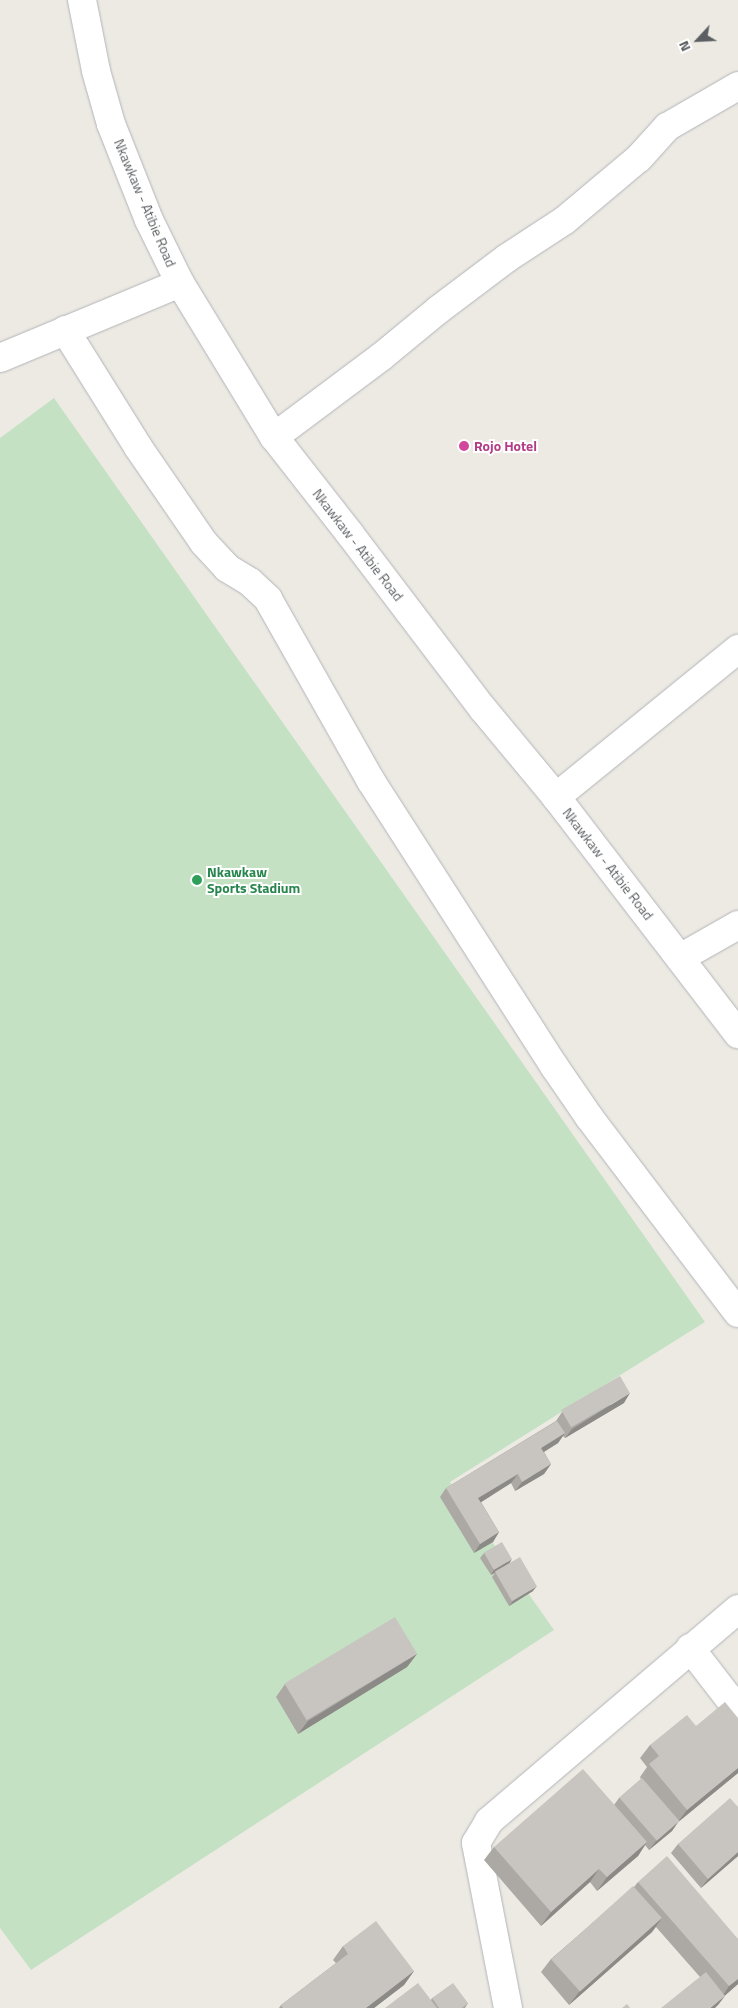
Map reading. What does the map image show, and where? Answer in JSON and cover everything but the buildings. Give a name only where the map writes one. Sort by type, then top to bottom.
[{"type":"street","name":"Nkawkaw - Atibie Road","points":[[82,0],[96,71],[111,124],[149,220],[180,283],[274,437],[484,709],[556,797],[738,1034]]},
{"type":"street","points":[[274,437],[381,357],[438,310],[499,264],[565,220],[639,158],[667,127],[738,86]]},
{"type":"street","points":[[0,358],[180,283]]},
{"type":"street","points":[[65,330],[138,447],[204,543],[227,568],[250,582],[268,599],[371,780],[554,1066],[589,1117],[738,1313]]},
{"type":"street","points":[[556,797],[738,649]]},
{"type":"street","points":[[680,958],[738,925]]},
{"type":"street","points":[[506,2008],[476,1843],[490,1821],[690,1648],[738,1609]]},
{"type":"street","points":[[690,1648],[738,1710]]},
{"type":"green space","name":"Nkawkaw Sports Stadium","points":[[54,398],[705,1322],[450,1482],[554,1630],[31,1970],[0,1928],[0,438]]},
{"type":"place","name":"Rojo Hotel","points":[[464,446]]},
{"type":"place","name":"Nkawkaw Sports Stadium","points":[[197,880]]}]
